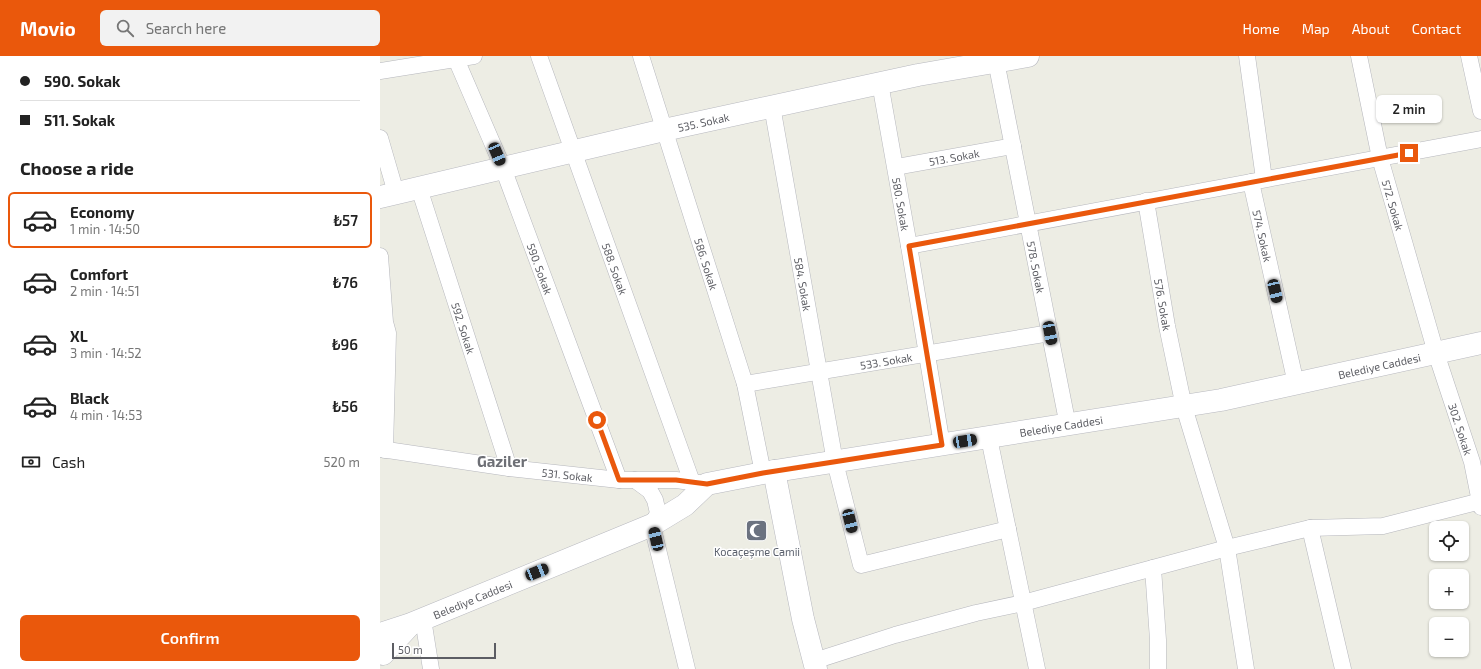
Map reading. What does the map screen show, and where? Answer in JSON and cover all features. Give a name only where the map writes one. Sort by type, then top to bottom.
[{"type":"street","points":[[380,71],[474,56]]},
{"type":"street","name":"588. Sokak","points":[[539,56],[699,483]]},
{"type":"street","name":"586. Sokak","points":[[641,56],[745,384],[769,472]]},
{"type":"street","name":"535. Sokak","points":[[388,195],[772,106],[918,75],[1028,56]]},
{"type":"street","name":"574. Sokak","points":[[1246,56],[1257,180],[1296,384]]},
{"type":"street","name":"572. Sokak","points":[[1359,56],[1380,158],[1436,353]]},
{"type":"street","points":[[1469,56],[1481,111]]},
{"type":"street","name":"590. Sokak","points":[[456,59],[503,168],[627,480]]},
{"type":"street","name":"578. Sokak","points":[[996,62],[1068,426]]},
{"type":"street","name":"580. Sokak","points":[[880,83],[896,168],[942,445]]},
{"type":"street","name":"584. Sokak","points":[[772,106],[835,462],[861,565],[1008,529]]},
{"type":"street","points":[[380,138],[388,195]]},
{"type":"street","points":[[909,246],[1481,139]]},
{"type":"street","name":"513. Sokak","points":[[896,168],[1013,146]]},
{"type":"street","name":"592. Sokak","points":[[419,188],[509,468]]},
{"type":"street","name":"576. Sokak","points":[[1146,201],[1167,326],[1184,407],[1227,548],[1246,669]]},
{"type":"street","points":[[380,256],[385,322],[388,333],[383,450]]},
{"type":"street","name":"533. Sokak","points":[[745,384],[1050,333]]},
{"type":"street","name":"Belediye Caddesi","points":[[381,651],[417,621],[652,525],[685,506],[699,483],[1184,407],[1481,343]]},
{"type":"street","name":"302. Sokak","points":[[1436,353],[1472,462],[1481,503]]},
{"type":"street","points":[[989,438],[1037,669]]},
{"type":"street","name":"531. Sokak","points":[[383,450],[509,468],[627,480],[676,480],[699,483]]},
{"type":"street","points":[[769,472],[815,665],[895,635],[1227,548],[1310,528],[1383,526],[1481,503]]},
{"type":"street","points":[[627,480],[650,491],[655,500],[658,513],[652,525],[686,669]]},
{"type":"street","points":[[1310,528],[1343,669]]},
{"type":"street","points":[[1153,568],[1158,640],[1158,669]]},
{"type":"street","points":[[417,621],[431,669]]},
{"type":"place","name":"Kocaçeşme Camii","points":[[757,531]]},
{"type":"district","name":"Gaziler","points":[[502,461]]},
{"type":"route","points":[[597,420],[619,480],[676,480],[707,484],[763,473],[942,445],[909,246],[1409,153]]}]
